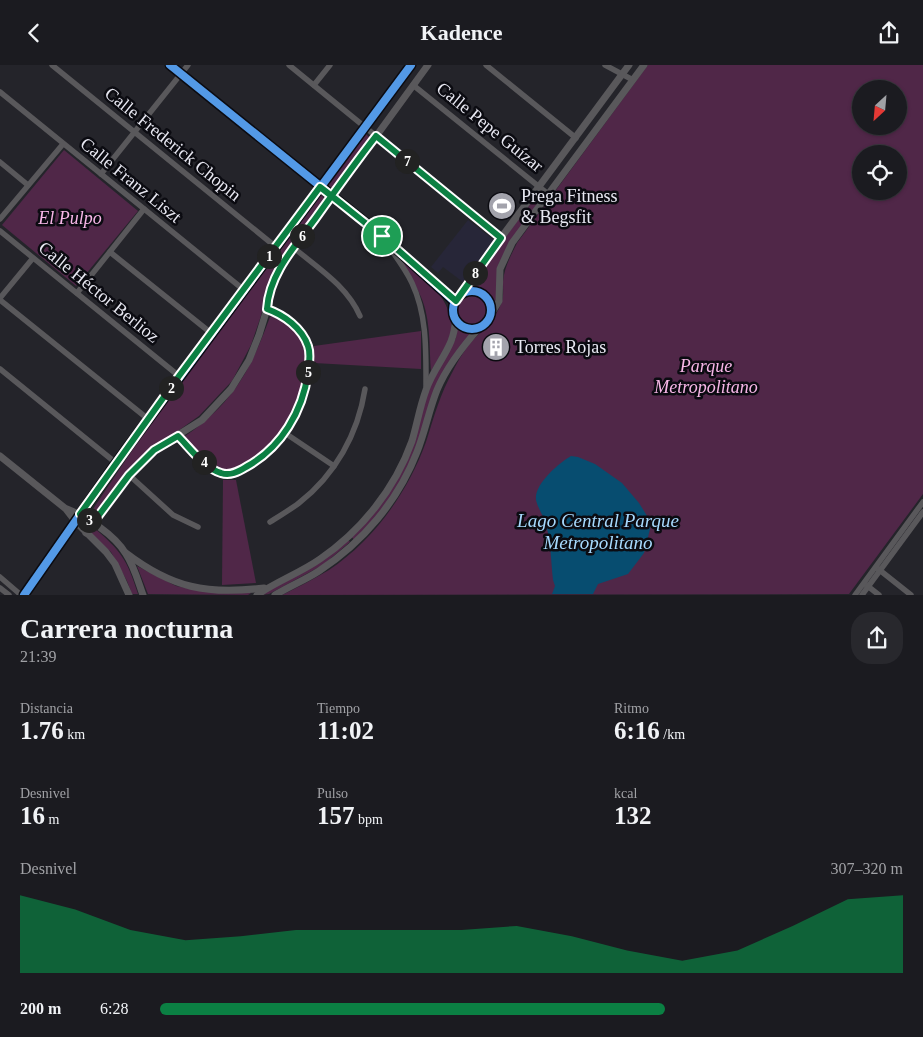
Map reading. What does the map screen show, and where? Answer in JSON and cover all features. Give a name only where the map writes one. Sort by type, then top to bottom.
[{"type":"street","name":"Calle Frederick Chopin","points":[[52,65],[276,247]]},
{"type":"street","points":[[170,65],[382,236],[456,301]]},
{"type":"street","points":[[100,174],[188,65]]},
{"type":"street","points":[[289,65],[501,238]]},
{"type":"street","points":[[314,85],[330,65]]},
{"type":"street","points":[[0,577],[23,595],[179,376],[411,65]]},
{"type":"street","points":[[86,533],[129,475],[154,450],[202,420],[231,389],[249,360],[259,335],[275,277],[331,195],[428,65]]},
{"type":"street","points":[[486,65],[576,137]]},
{"type":"street","points":[[605,65],[633,80]]},
{"type":"street","points":[[257,595],[319,560],[349,536],[379,503],[399,470],[411,441],[426,388],[454,336],[454,309],[456,301],[629,65]]},
{"type":"street","points":[[275,595],[336,560],[382,515],[401,486],[417,452],[443,377],[457,355],[480,327],[488,321],[499,301],[500,269],[512,243],[644,65]]},
{"type":"street","name":"Calle Pepe Guízar","points":[[413,85],[548,194]]},
{"type":"street","name":"Calle Franz Liszt","points":[[0,92],[244,290]]},
{"type":"street","points":[[0,219],[63,144]]},
{"type":"street","points":[[0,162],[28,185]]},
{"type":"street","points":[[77,293],[144,209]]},
{"type":"street","name":"Calle Héctor Berlioz","points":[[0,231],[179,376]]},
{"type":"street","points":[[382,236],[412,282],[422,310],[426,334],[426,388]]},
{"type":"street","points":[[294,248],[350,297],[360,316]]},
{"type":"street","points":[[110,251],[211,333]]},
{"type":"street","points":[[33,258],[0,299],[148,419]]},
{"type":"street","points":[[462,295],[470,291],[484,295],[490,303],[490,316]]},
{"type":"street","points":[[178,436],[212,469],[228,475],[251,464],[268,451],[285,433],[298,409],[305,390],[309,364],[308,347],[296,328],[281,315],[267,309]]},
{"type":"street","points":[[455,317],[463,326],[471,329],[480,327]]},
{"type":"street","points":[[0,369],[116,463]]},
{"type":"street","points":[[270,522],[298,504],[314,490],[334,466],[345,450],[355,428],[362,405],[364,389]]},
{"type":"street","points":[[285,433],[334,466]]},
{"type":"street","points":[[0,456],[66,509],[86,533],[106,552],[115,564],[129,595]]},
{"type":"street","points":[[129,475],[173,515],[198,527]]},
{"type":"street","points":[[878,569],[923,502]]},
{"type":"street","points":[[66,509],[80,514],[93,523],[126,553],[146,568],[177,584],[193,588],[228,591],[267,588]]},
{"type":"street","points":[[855,595],[866,584],[923,512]]},
{"type":"street","points":[[349,536],[355,543]]},
{"type":"street","points":[[126,553],[143,595]]},
{"type":"street","points":[[878,569],[911,595]]},
{"type":"street","points":[[862,595],[866,584]]},
{"type":"street","points":[[866,584],[879,595]]},
{"type":"street","points":[[0,587],[9,595]]},
{"type":"shaded area","points":[[468,220],[494,240],[463,282],[443,267],[438,273],[431,267]]},
{"type":"green space","name":"Parque Metropolitano","points":[[648,65],[923,65],[923,494],[849,594],[282,595],[329,570],[345,558],[375,529],[399,497],[419,461],[448,380],[463,353],[499,309],[503,298],[503,282],[508,262],[517,243]]},
{"type":"green space","points":[[364,132],[370,138],[333,189],[326,183]]},
{"type":"green space","name":"El Pulpo","points":[[64,150],[138,211],[76,286],[2,225]]},
{"type":"green space","points":[[540,190],[544,194],[499,263],[498,293],[494,305],[487,294],[477,288],[467,290]]},
{"type":"green space","points":[[320,194],[325,199],[289,249],[268,285],[261,316],[251,345],[232,381],[199,416],[144,455],[124,474],[93,517],[89,515],[157,413]]},
{"type":"green space","points":[[395,253],[435,289],[449,311],[451,324],[449,341],[431,371],[427,315],[421,297]]},
{"type":"green space","points":[[472,295],[483,299],[487,310],[483,321],[472,325],[461,321],[457,310],[461,299]]},
{"type":"green space","points":[[273,315],[292,328],[304,347],[306,366],[301,389],[289,420],[274,439],[248,462],[237,468],[224,470],[214,466],[185,436],[202,424],[228,398],[247,370],[270,317]]},
{"type":"green space","points":[[457,325],[464,331],[473,332],[443,375],[406,473],[389,503],[355,541],[351,536],[400,471],[428,389],[456,338]]},
{"type":"green space","points":[[421,331],[421,369],[314,363],[314,346]]},
{"type":"green space","points":[[223,480],[236,480],[256,583],[222,585]]},
{"type":"green space","points":[[93,527],[122,556],[138,594],[132,594],[111,552],[89,533]]},
{"type":"green space","points":[[348,540],[350,542],[323,565],[269,594],[260,595]]},
{"type":"green space","points":[[137,566],[176,586],[196,590],[251,593],[248,595],[148,594]]},
{"type":"water","name":"Lago Central Parque Metropolitano","points":[[571,456],[595,464],[622,483],[639,503],[649,519],[650,529],[644,553],[628,574],[598,584],[593,594],[552,594],[555,586],[549,538],[536,500],[536,494],[543,481],[554,469]]},
{"type":"cycle path","points":[[170,65],[382,236],[455,302]]},
{"type":"cycle path","points":[[24,595],[116,463],[411,65]]},
{"type":"cycle path","points":[[472,291],[485,297],[491,310],[485,323],[472,329],[459,323],[453,310],[459,297],[472,291]]},
{"type":"place","name":"Prega Fitness & Begsfit","points":[[502,206]]},
{"type":"place","name":"Torres Rojas","points":[[496,347]]},
{"type":"route","points":[[382,236],[331,195],[320,187],[179,376],[80,514],[93,523],[129,475],[154,450],[178,436],[212,469],[228,475],[251,464],[268,451],[285,433],[303,397],[310,358],[308,347],[296,328],[276,312],[267,309],[271,286],[280,268],[331,195],[376,136],[501,238],[456,301],[382,236]]}]
